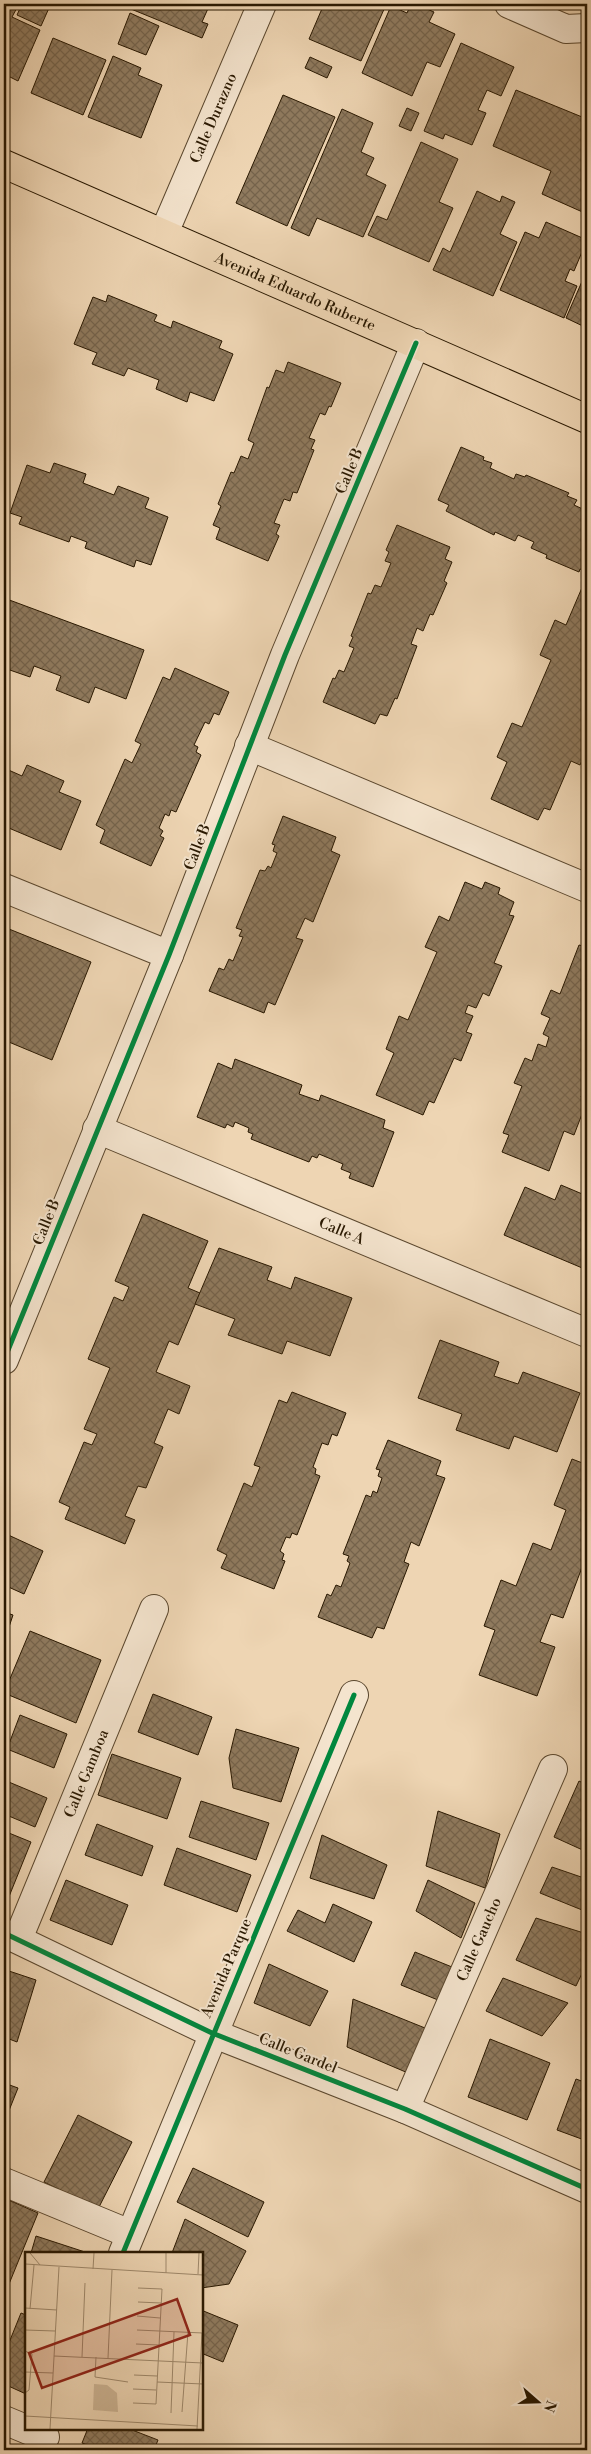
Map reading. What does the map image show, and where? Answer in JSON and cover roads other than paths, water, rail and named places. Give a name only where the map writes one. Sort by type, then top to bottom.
[{"type":"main road","name":"Avenida Eduardo Ruberte","points":[[4,164],[587,419]]},
{"type":"street","name":"Calle Durazno","points":[[164,233],[262,4]]},
{"type":"street","points":[[509,4],[566,29],[587,28]]},
{"type":"street","name":"Calle B","points":[[4,1360],[169,955],[249,746],[416,344]]},
{"type":"street","points":[[249,746],[587,888]]},
{"type":"street","points":[[4,888],[169,955]]},
{"type":"street","name":"Calle A","points":[[97,1129],[587,1333]]},
{"type":"street","name":"Calle Gamboa","points":[[11,1936],[154,1610]]},
{"type":"street","name":"Avenida Parque","points":[[126,2244],[212,2032],[354,1695]]},
{"type":"street","name":"Calle Gaucho","points":[[405,2109],[553,1769]]},
{"type":"street","name":"Calle Gardel","points":[[11,1936],[212,2032],[405,2109],[587,2189]]},
{"type":"street","points":[[4,2182],[126,2244]]},
{"type":"street","points":[[4,2420],[44,2438]]}]
